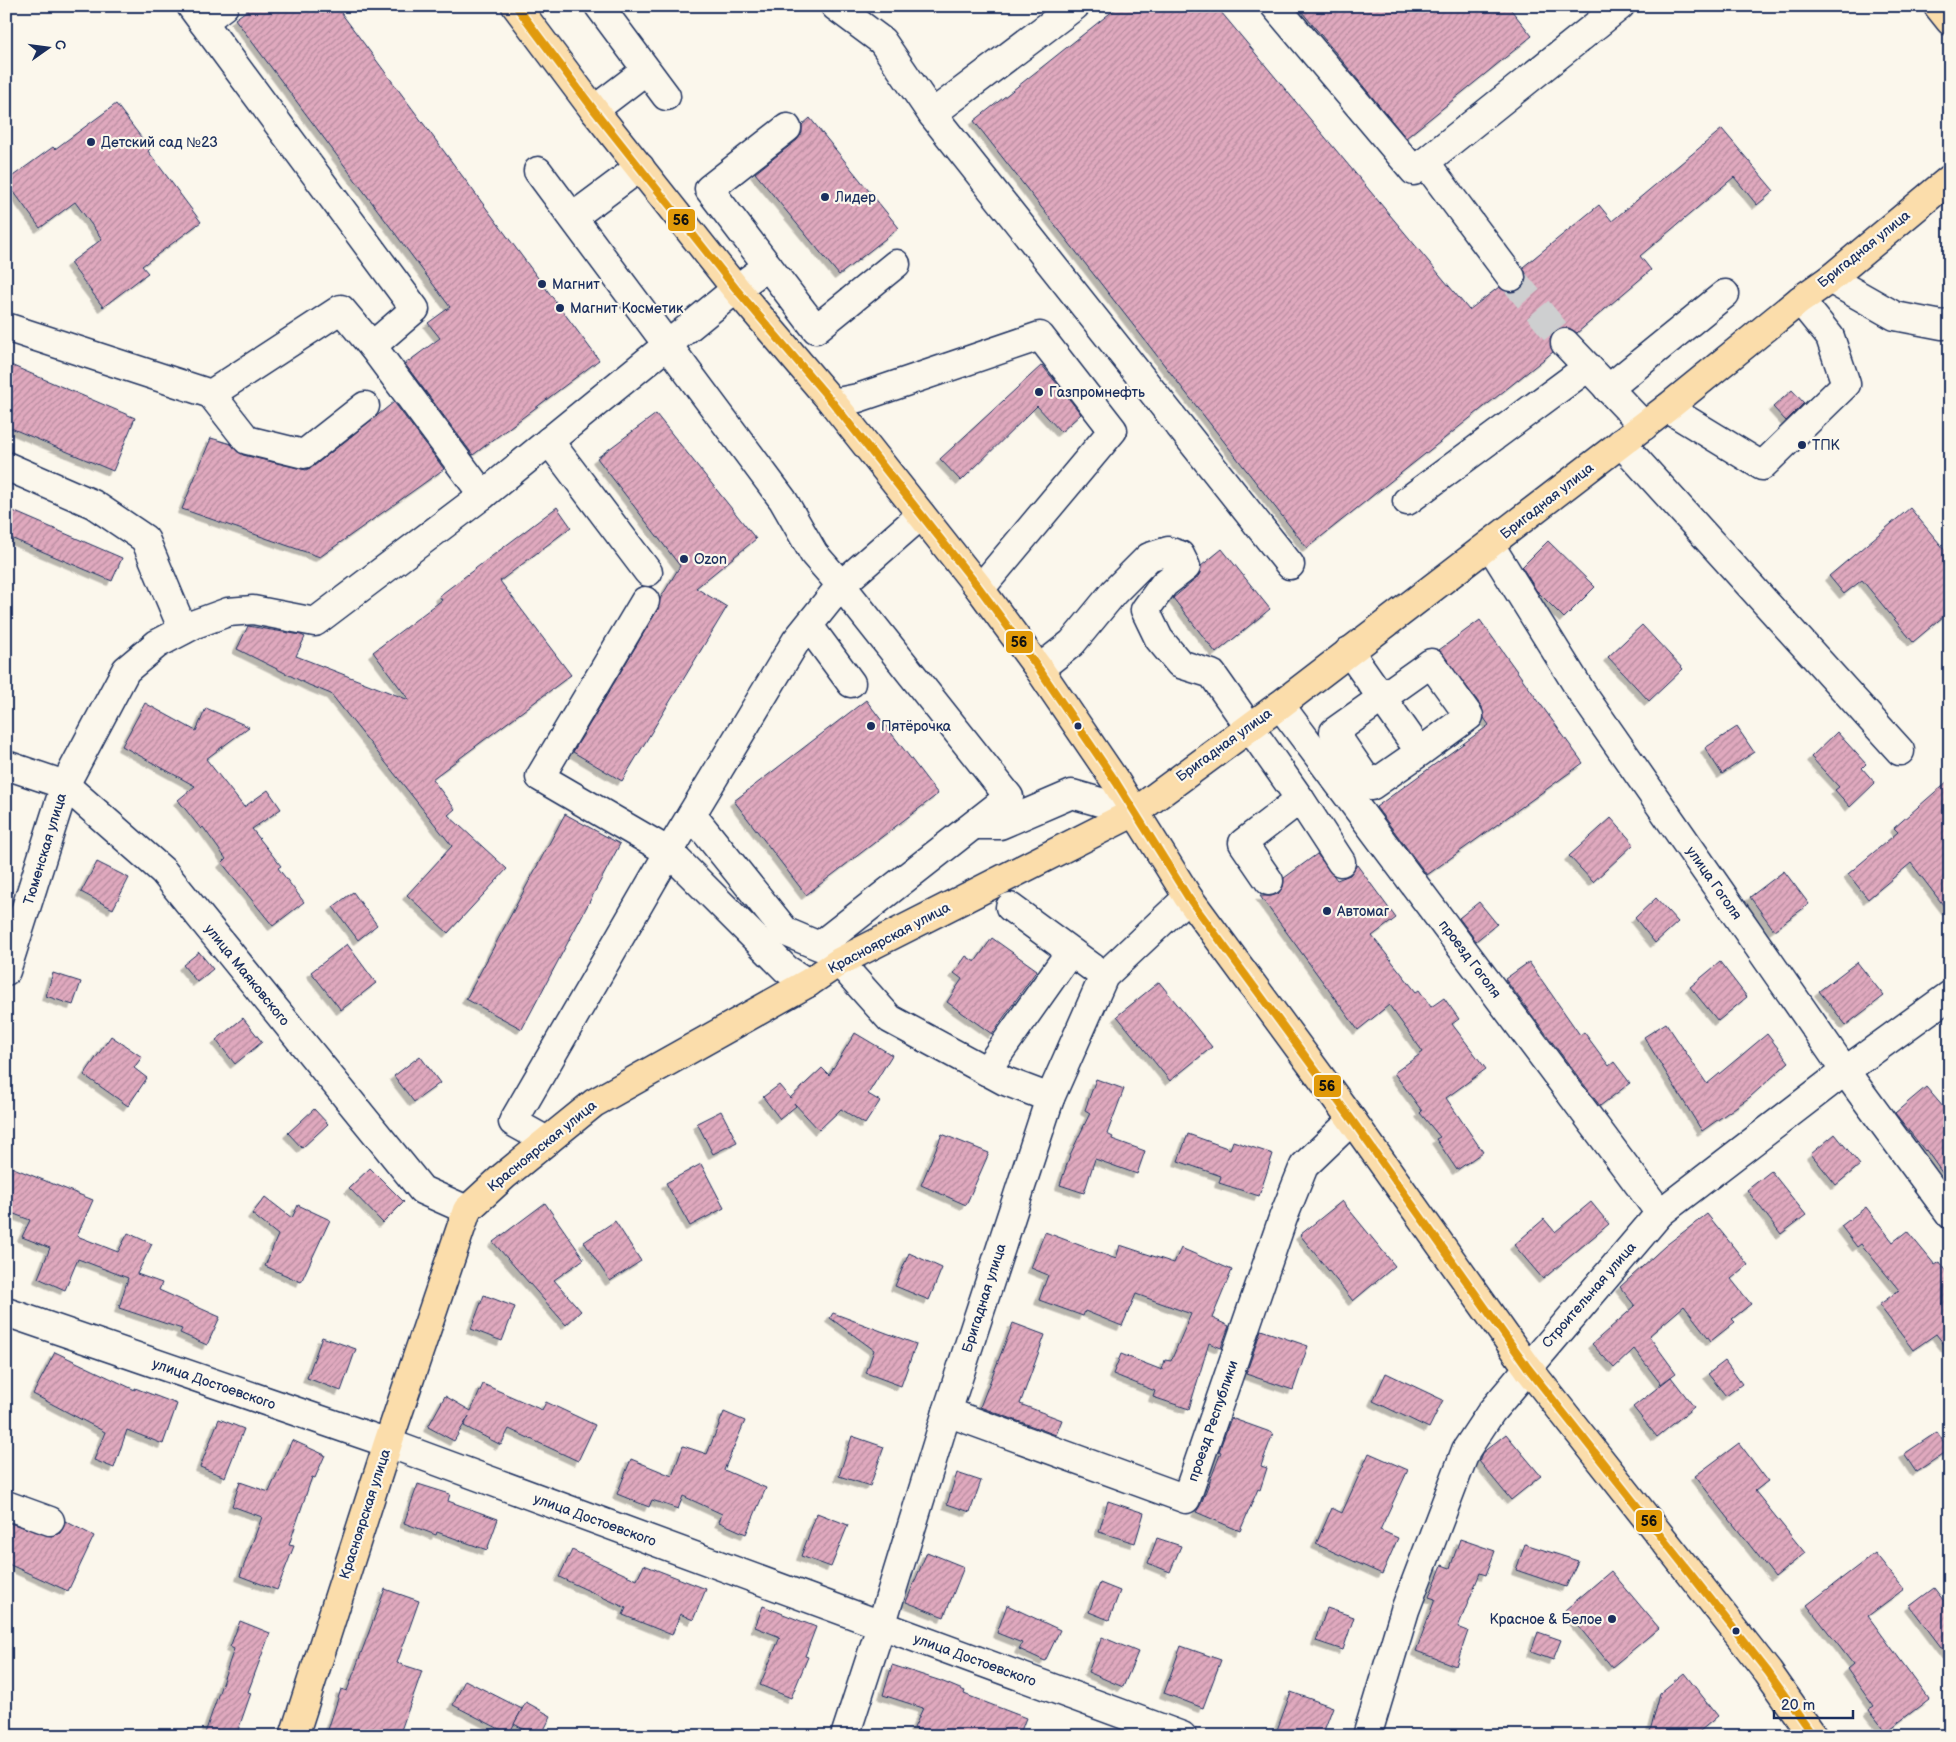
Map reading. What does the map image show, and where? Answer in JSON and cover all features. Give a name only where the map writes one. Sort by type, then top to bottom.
[{"type":"main road","points":[[516,6],[594,110],[736,289],[833,403],[980,589],[1039,669],[1135,812],[1188,898],[1352,1120],[1528,1368],[1739,1635],[1813,1736]]},
{"type":"main road","points":[[1938,6],[1950,21]]},
{"type":"main road","name":"Бригадная улица","points":[[1135,812],[1280,705],[1644,426],[1800,300],[1830,279],[1950,179]]},
{"type":"main road","name":"Красноярская улица","points":[[294,1736],[388,1443],[467,1210],[504,1176],[594,1103],[829,954],[1135,812]]},
{"type":"street","points":[[599,6],[645,71],[666,96]]},
{"type":"street","points":[[835,6],[882,41],[932,114],[1290,565]]},
{"type":"street","points":[[932,114],[1075,6]]},
{"type":"street","points":[[1275,6],[1414,171],[1620,6]]},
{"type":"street","points":[[206,11],[415,309],[372,346]]},
{"type":"street","points":[[594,110],[645,71]]},
{"type":"street","points":[[786,128],[709,189],[816,329],[896,264]]},
{"type":"street","points":[[1425,162],[1511,277]]},
{"type":"street","points":[[573,217],[640,167]]},
{"type":"street","points":[[538,171],[783,500],[814,554],[842,585],[1009,798],[973,825],[829,954]]},
{"type":"street","name":"Тюменская улица","points":[[6,971],[65,785],[126,670],[157,644],[183,630],[228,612],[253,610],[315,622],[482,495],[736,289],[768,266]]},
{"type":"street","points":[[1830,279],[1895,316],[1947,329]]},
{"type":"street","points":[[1608,389],[1726,294]]},
{"type":"street","points":[[1667,408],[1762,466],[1846,384],[1830,337],[1800,300]]},
{"type":"street","points":[[211,394],[341,309],[372,346],[482,495]]},
{"type":"street","points":[[6,327],[211,394],[246,440],[304,454],[365,406]]},
{"type":"street","points":[[833,403],[858,398],[1040,336],[1113,430],[980,589]]},
{"type":"street","points":[[1565,343],[1644,426]]},
{"type":"street","points":[[1407,501],[1588,367]]},
{"type":"street","points":[[549,441],[648,572]]},
{"type":"street","points":[[1621,442],[1900,751]]},
{"type":"street","points":[[6,466],[93,504],[146,539],[183,630]]},
{"type":"street","points":[[547,1141],[513,1122],[669,852],[796,641],[842,585],[921,515]]},
{"type":"street","name":"улица Гоголя","points":[[1490,545],[1584,696],[1845,1072],[1950,1214]]},
{"type":"street","points":[[1039,669],[1072,643],[1114,592],[1149,558],[1168,551],[1180,555],[1186,567],[1164,584],[1145,610],[1159,639],[1180,664],[1212,674],[1300,799],[1341,862]]},
{"type":"street","points":[[645,601],[540,776],[669,852],[797,976]]},
{"type":"street","points":[[809,626],[852,683]]},
{"type":"street","points":[[1349,651],[1420,752]]},
{"type":"street","points":[[1431,663],[1469,716],[1420,752],[1371,786],[1334,732],[1431,663]]},
{"type":"street","name":"проезд Гоголя","points":[[1280,705],[1660,1213]]},
{"type":"street","name":"улица Маяковского","points":[[6,765],[65,785],[163,871],[422,1190],[467,1210]]},
{"type":"street","points":[[973,825],[1000,825],[1072,794],[1135,812]]},
{"type":"street","points":[[1269,881],[1243,844],[1300,799]]},
{"type":"street","points":[[692,815],[786,932],[829,954],[890,1019],[1005,1082],[1050,1098]]},
{"type":"street","name":"Бригадная улица","points":[[844,1736],[881,1626],[947,1412],[1050,1098],[1104,976],[1188,898]]},
{"type":"street","points":[[1010,907],[1104,976]]},
{"type":"street","points":[[986,1071],[1070,952]]},
{"type":"street","name":"Строительная улица","points":[[1366,1736],[1405,1610],[1466,1450],[1491,1412],[1660,1213],[1845,1072],[1950,995]]},
{"type":"street","name":"проезд Республики","points":[[947,1412],[1186,1499],[1283,1218],[1304,1166],[1352,1120]]},
{"type":"street","name":"улица Достоевского","points":[[6,1312],[388,1443],[1182,1736]]},
{"type":"street","points":[[6,1505],[50,1521]]},
{"type":"building","points":[[253,6],[336,6],[599,360],[473,455],[405,364],[440,338],[428,323],[450,307],[235,19]]},
{"type":"building","points":[[1119,6],[1216,6],[1469,310],[1499,287],[1505,291],[1513,292],[1520,290],[1525,284],[1527,276],[1523,267],[1599,205],[1612,221],[1722,129],[1774,191],[1757,205],[1734,177],[1640,256],[1651,270],[1577,333],[1569,328],[1561,328],[1555,331],[1550,339],[1553,352],[1307,548],[974,121]]},
{"type":"building","points":[[1297,6],[1508,6],[1532,36],[1406,138]]},
{"type":"building","points":[[116,104],[150,149],[148,151],[201,222],[142,266],[148,273],[103,307],[70,263],[102,239],[75,202],[40,228],[6,181],[53,147],[55,149]]},
{"type":"building","name":"Лидер","points":[[810,118],[899,228],[839,275],[755,173],[797,140],[802,133],[802,125]]},
{"type":"building","points":[[6,363],[135,418],[113,471],[6,426]]},
{"type":"building","points":[[1042,365],[1081,414],[1061,432],[1037,406],[961,481],[940,459]]},
{"type":"building","points":[[1792,390],[1804,403],[1786,421],[1773,407]]},
{"type":"building","points":[[394,402],[444,469],[320,557],[182,509],[211,438],[231,444],[243,455],[306,470],[314,466]]},
{"type":"building","points":[[656,414],[756,539],[696,588],[727,607],[622,781],[573,752],[658,609],[660,599],[680,566],[597,458]]},
{"type":"building","points":[[557,507],[571,527],[500,581],[571,675],[432,779],[455,809],[448,815],[507,869],[448,933],[407,895],[452,846],[331,694],[237,649],[248,626],[301,635],[305,637],[296,656],[409,700],[373,652],[442,600],[439,596]]},
{"type":"building","points":[[6,508],[122,558],[112,581],[6,536]]},
{"type":"building","points":[[1910,508],[1950,556],[1950,611],[1913,642],[1862,580],[1844,594],[1829,576]]},
{"type":"building","points":[[1548,541],[1595,587],[1564,618],[1536,590],[1522,567]]},
{"type":"building","points":[[1222,549],[1270,609],[1216,653],[1173,598],[1196,579],[1200,573],[1201,566]]},
{"type":"building","points":[[1480,620],[1583,763],[1427,875],[1376,807],[1489,725],[1484,718],[1482,707],[1439,650]]},
{"type":"building","points":[[1642,625],[1683,669],[1649,701],[1608,657]]},
{"type":"building","points":[[866,700],[938,794],[806,895],[734,801]]},
{"type":"building","points":[[145,703],[196,731],[206,708],[249,727],[206,759],[244,807],[268,790],[281,809],[252,829],[281,866],[278,868],[304,902],[273,926],[222,863],[226,859],[203,827],[201,829],[178,800],[195,786],[122,746]]},
{"type":"building","points":[[1737,727],[1754,752],[1722,774],[1705,748]]},
{"type":"building","points":[[1837,732],[1866,764],[1862,768],[1875,783],[1850,807],[1835,790],[1839,787],[1811,757]]},
{"type":"building","points":[[1950,779],[1950,914],[1911,863],[1868,899],[1848,874],[1898,832],[1894,828]]},
{"type":"building","points":[[565,814],[620,844],[522,1029],[466,999]]},
{"type":"building","points":[[1611,818],[1634,844],[1593,882],[1569,856]]},
{"type":"building","points":[[1317,854],[1337,880],[1350,875],[1357,865],[1396,918],[1372,936],[1416,992],[1419,990],[1431,1007],[1444,998],[1459,1019],[1452,1024],[1486,1069],[1446,1098],[1483,1152],[1457,1170],[1436,1139],[1440,1137],[1420,1113],[1422,1111],[1394,1073],[1423,1052],[1389,1005],[1358,1030],[1260,896],[1278,894],[1283,887],[1284,878]]},
{"type":"building","points":[[97,862],[129,878],[113,909],[81,892]]},
{"type":"building","points":[[1784,871],[1809,904],[1774,930],[1750,897]]},
{"type":"building","points":[[353,892],[377,925],[358,940],[333,907]]},
{"type":"building","points":[[1656,898],[1678,922],[1655,943],[1635,918]]},
{"type":"building","points":[[1479,902],[1497,924],[1476,941],[1459,918]]},
{"type":"building","points":[[992,938],[1037,970],[992,1034],[947,1002],[962,979],[954,973],[966,956],[975,962]]},
{"type":"building","points":[[347,944],[376,983],[341,1010],[311,972]]},
{"type":"building","points":[[199,952],[213,969],[197,982],[183,965]]},
{"type":"building","points":[[1529,962],[1580,1035],[1584,1032],[1609,1066],[1614,1062],[1630,1083],[1600,1106],[1505,979]]},
{"type":"building","points":[[1720,962],[1747,997],[1718,1021],[1690,987]]},
{"type":"building","points":[[1857,962],[1884,996],[1846,1025],[1819,991]]},
{"type":"building","points":[[53,973],[81,982],[73,1005],[46,996]]},
{"type":"building","points":[[1159,982],[1212,1047],[1170,1081],[1117,1016]]},
{"type":"building","points":[[243,1018],[262,1042],[235,1064],[216,1040]]},
{"type":"building","points":[[1666,1023],[1707,1084],[1767,1034],[1789,1062],[1750,1097],[1702,1131],[1644,1037]]},
{"type":"building","points":[[855,1033],[892,1055],[868,1094],[880,1101],[865,1124],[841,1109],[819,1130],[794,1103],[796,1106],[780,1119],[763,1097],[779,1085],[790,1098],[822,1068],[829,1075]]},
{"type":"building","points":[[111,1036],[142,1057],[134,1068],[147,1078],[128,1106],[84,1075]]},
{"type":"building","points":[[420,1056],[440,1083],[414,1102],[394,1076]]},
{"type":"building","points":[[1096,1079],[1124,1089],[1107,1134],[1113,1137],[1112,1139],[1145,1151],[1137,1174],[1095,1159],[1084,1193],[1060,1185],[1070,1155],[1090,1113],[1085,1110]]},
{"type":"building","points":[[1926,1087],[1950,1115],[1950,1184],[1926,1150],[1895,1113]]},
{"type":"building","points":[[314,1109],[328,1124],[302,1148],[288,1133]]},
{"type":"building","points":[[721,1111],[737,1142],[713,1154],[697,1123]]},
{"type":"building","points":[[942,1134],[989,1153],[966,1205],[921,1185]]},
{"type":"building","points":[[1188,1134],[1230,1149],[1233,1141],[1273,1154],[1259,1196],[1219,1183],[1221,1176],[1178,1161]]},
{"type":"building","points":[[1835,1134],[1860,1165],[1836,1185],[1811,1154]]},
{"type":"building","points":[[701,1164],[724,1208],[690,1226],[666,1183]]},
{"type":"building","points":[[6,1165],[93,1200],[77,1236],[118,1252],[128,1233],[152,1244],[137,1274],[162,1283],[159,1290],[220,1317],[207,1345],[180,1333],[182,1329],[119,1308],[128,1278],[78,1259],[65,1290],[38,1278],[50,1248],[22,1237],[30,1220],[6,1211]]},
{"type":"building","points":[[370,1168],[404,1202],[383,1223],[349,1188]]},
{"type":"building","points":[[1771,1171],[1806,1215],[1781,1234],[1747,1190]]},
{"type":"building","points":[[265,1197],[292,1218],[298,1205],[330,1220],[301,1282],[265,1266],[278,1235],[252,1214]]},
{"type":"building","points":[[1342,1201],[1395,1266],[1353,1301],[1300,1235]]},
{"type":"building","points":[[1591,1202],[1609,1224],[1543,1279],[1514,1245],[1544,1219],[1555,1232]]},
{"type":"building","points":[[545,1203],[584,1259],[554,1280],[581,1311],[566,1325],[493,1242]]},
{"type":"building","points":[[1866,1207],[1893,1242],[1907,1231],[1935,1265],[1940,1262],[1950,1276],[1950,1352],[1936,1334],[1913,1350],[1879,1305],[1899,1290],[1861,1244],[1857,1247],[1841,1226]]},
{"type":"building","points":[[1707,1214],[1748,1265],[1731,1279],[1751,1304],[1732,1319],[1735,1322],[1711,1341],[1684,1306],[1649,1336],[1676,1373],[1661,1384],[1634,1349],[1614,1368],[1592,1344],[1635,1306],[1620,1287],[1665,1246]]},
{"type":"building","points":[[615,1221],[641,1261],[610,1281],[584,1242]]},
{"type":"building","points":[[1045,1232],[1116,1259],[1120,1245],[1174,1263],[1181,1248],[1232,1270],[1212,1318],[1229,1326],[1221,1348],[1209,1343],[1189,1409],[1153,1397],[1155,1391],[1113,1374],[1121,1354],[1162,1370],[1165,1360],[1171,1361],[1191,1314],[1136,1294],[1122,1326],[1085,1311],[1083,1316],[1039,1300],[1048,1275],[1031,1268]]},
{"type":"building","points":[[909,1253],[942,1268],[929,1300],[895,1286]]},
{"type":"building","points":[[484,1295],[515,1307],[502,1341],[471,1329]]},
{"type":"building","points":[[833,1313],[916,1344],[901,1386],[866,1373],[874,1350],[830,1318]]},
{"type":"building","points":[[1013,1323],[1045,1335],[1020,1404],[1062,1420],[1056,1435],[980,1407]]},
{"type":"building","points":[[1261,1330],[1308,1346],[1293,1390],[1246,1374]]},
{"type":"building","points":[[322,1337],[356,1349],[341,1391],[307,1378]]},
{"type":"building","points":[[55,1352],[135,1390],[135,1388],[177,1404],[163,1444],[127,1430],[114,1468],[94,1460],[105,1432],[33,1394]]},
{"type":"building","points":[[1725,1361],[1742,1384],[1726,1396],[1708,1374]]},
{"type":"building","points":[[1386,1373],[1443,1400],[1429,1428],[1373,1401]]},
{"type":"building","points":[[1671,1377],[1694,1407],[1657,1437],[1633,1407]]},
{"type":"building","points":[[483,1384],[542,1410],[546,1402],[595,1425],[578,1461],[509,1429],[501,1445],[464,1426],[469,1416],[454,1441],[428,1427],[445,1396],[471,1411]]},
{"type":"building","points":[[724,1412],[745,1421],[724,1470],[766,1488],[746,1534],[719,1522],[722,1514],[683,1496],[678,1509],[652,1500],[649,1507],[617,1494],[631,1459],[672,1476],[683,1446],[707,1454]]},
{"type":"building","points":[[1231,1418],[1273,1433],[1261,1466],[1267,1468],[1260,1490],[1258,1489],[1240,1531],[1196,1512],[1201,1504],[1221,1452],[1219,1451]]},
{"type":"building","points":[[219,1419],[244,1429],[225,1477],[200,1467]]},
{"type":"building","points":[[1937,1432],[1949,1450],[1916,1472],[1904,1454]]},
{"type":"building","points":[[1506,1434],[1541,1476],[1511,1500],[1479,1461],[1482,1453]]},
{"type":"building","points":[[852,1436],[884,1447],[870,1486],[839,1476]]},
{"type":"building","points":[[292,1440],[325,1455],[315,1478],[312,1477],[289,1545],[294,1546],[277,1590],[240,1576],[262,1517],[232,1506],[240,1482],[269,1492]]},
{"type":"building","points":[[1739,1443],[1768,1481],[1755,1491],[1805,1553],[1775,1577],[1695,1476]]},
{"type":"building","points":[[1369,1453],[1408,1470],[1380,1530],[1398,1538],[1382,1574],[1316,1544],[1332,1508],[1342,1513]]},
{"type":"building","points":[[957,1473],[981,1481],[970,1512],[947,1504]]},
{"type":"building","points":[[418,1484],[450,1494],[448,1501],[498,1519],[487,1550],[437,1532],[436,1535],[404,1523]]},
{"type":"building","points":[[1108,1501],[1144,1513],[1135,1543],[1099,1532]]},
{"type":"building","points":[[817,1513],[848,1525],[831,1567],[801,1556]]},
{"type":"building","points":[[65,1521],[94,1536],[68,1591],[6,1563],[6,1522],[52,1536],[60,1533]]},
{"type":"building","points":[[1157,1538],[1181,1546],[1170,1572],[1148,1563]]},
{"type":"building","points":[[1460,1539],[1495,1551],[1486,1575],[1480,1573],[1458,1627],[1468,1631],[1456,1666],[1416,1651],[1435,1599],[1429,1597],[1442,1565],[1450,1568]]},
{"type":"building","points":[[1525,1544],[1578,1561],[1566,1587],[1516,1570]]},
{"type":"building","points":[[572,1550],[637,1580],[644,1565],[706,1589],[693,1620],[680,1614],[672,1635],[623,1615],[626,1608],[559,1577]]},
{"type":"building","points":[[927,1552],[964,1567],[944,1617],[906,1602]]},
{"type":"building","points":[[1875,1553],[1904,1589],[1868,1616],[1929,1699],[1886,1732],[1869,1710],[1874,1707],[1847,1669],[1853,1664],[1807,1605]]},
{"type":"building","name":"Красное & Белое","points":[[1611,1571],[1659,1628],[1612,1667],[1565,1610]]},
{"type":"building","points":[[1100,1583],[1120,1591],[1109,1620],[1089,1612]]},
{"type":"building","points":[[1934,1588],[1950,1609],[1950,1659],[1910,1606]]},
{"type":"building","points":[[385,1589],[419,1601],[397,1663],[422,1671],[399,1736],[326,1736],[341,1689],[347,1691]]},
{"type":"building","points":[[1007,1605],[1060,1630],[1045,1661],[1019,1649],[1022,1643],[997,1633]]},
{"type":"building","points":[[763,1606],[816,1627],[805,1656],[808,1657],[791,1698],[760,1685],[780,1637],[755,1627]]},
{"type":"building","points":[[1327,1608],[1354,1617],[1343,1650],[1316,1641]]},
{"type":"building","points":[[240,1621],[270,1633],[248,1692],[251,1693],[236,1736],[204,1736],[234,1649],[230,1647]]},
{"type":"building","points":[[1538,1632],[1561,1640],[1553,1660],[1531,1652]]},
{"type":"building","points":[[1102,1637],[1138,1652],[1123,1687],[1088,1672]]},
{"type":"building","points":[[1181,1646],[1221,1660],[1203,1708],[1164,1693]]},
{"type":"building","points":[[892,1665],[941,1681],[965,1691],[964,1694],[1026,1718],[1019,1736],[931,1736],[914,1728],[923,1708],[883,1695]]},
{"type":"building","points":[[1684,1673],[1718,1716],[1694,1736],[1649,1736],[1660,1693]]},
{"type":"building","points":[[465,1680],[522,1709],[509,1734],[453,1705]]},
{"type":"building","points":[[1291,1692],[1333,1707],[1322,1736],[1292,1736],[1277,1730]]},
{"type":"building","points":[[526,1702],[551,1716],[541,1736],[536,1736],[514,1724]]},
{"type":"tunnel","points":[[1511,277],[1565,343]]},
{"type":"transit line","name":"56","points":[[516,6],[594,110],[736,289],[833,403],[980,589],[1039,669],[1116,782],[1188,897],[1352,1120],[1528,1368],[1768,1672],[1813,1736]]},
{"type":"place","name":"Детский сад №23","points":[[91,142]]},
{"type":"place","name":"Лидер","points":[[825,197]]},
{"type":"place","name":"Магнит","points":[[542,284]]},
{"type":"place","name":"Магнит Косметик","points":[[560,308]]},
{"type":"place","name":"Газпромнефть","points":[[1039,392]]},
{"type":"place","name":"ТПК","points":[[1802,445]]},
{"type":"place","name":"Ozon","points":[[684,559]]},
{"type":"place","name":"Пятёрочка","points":[[871,726]]},
{"type":"place","name":"Автомаг","points":[[1327,911]]},
{"type":"place","name":"Красное & Белое","points":[[1612,1619]]}]
